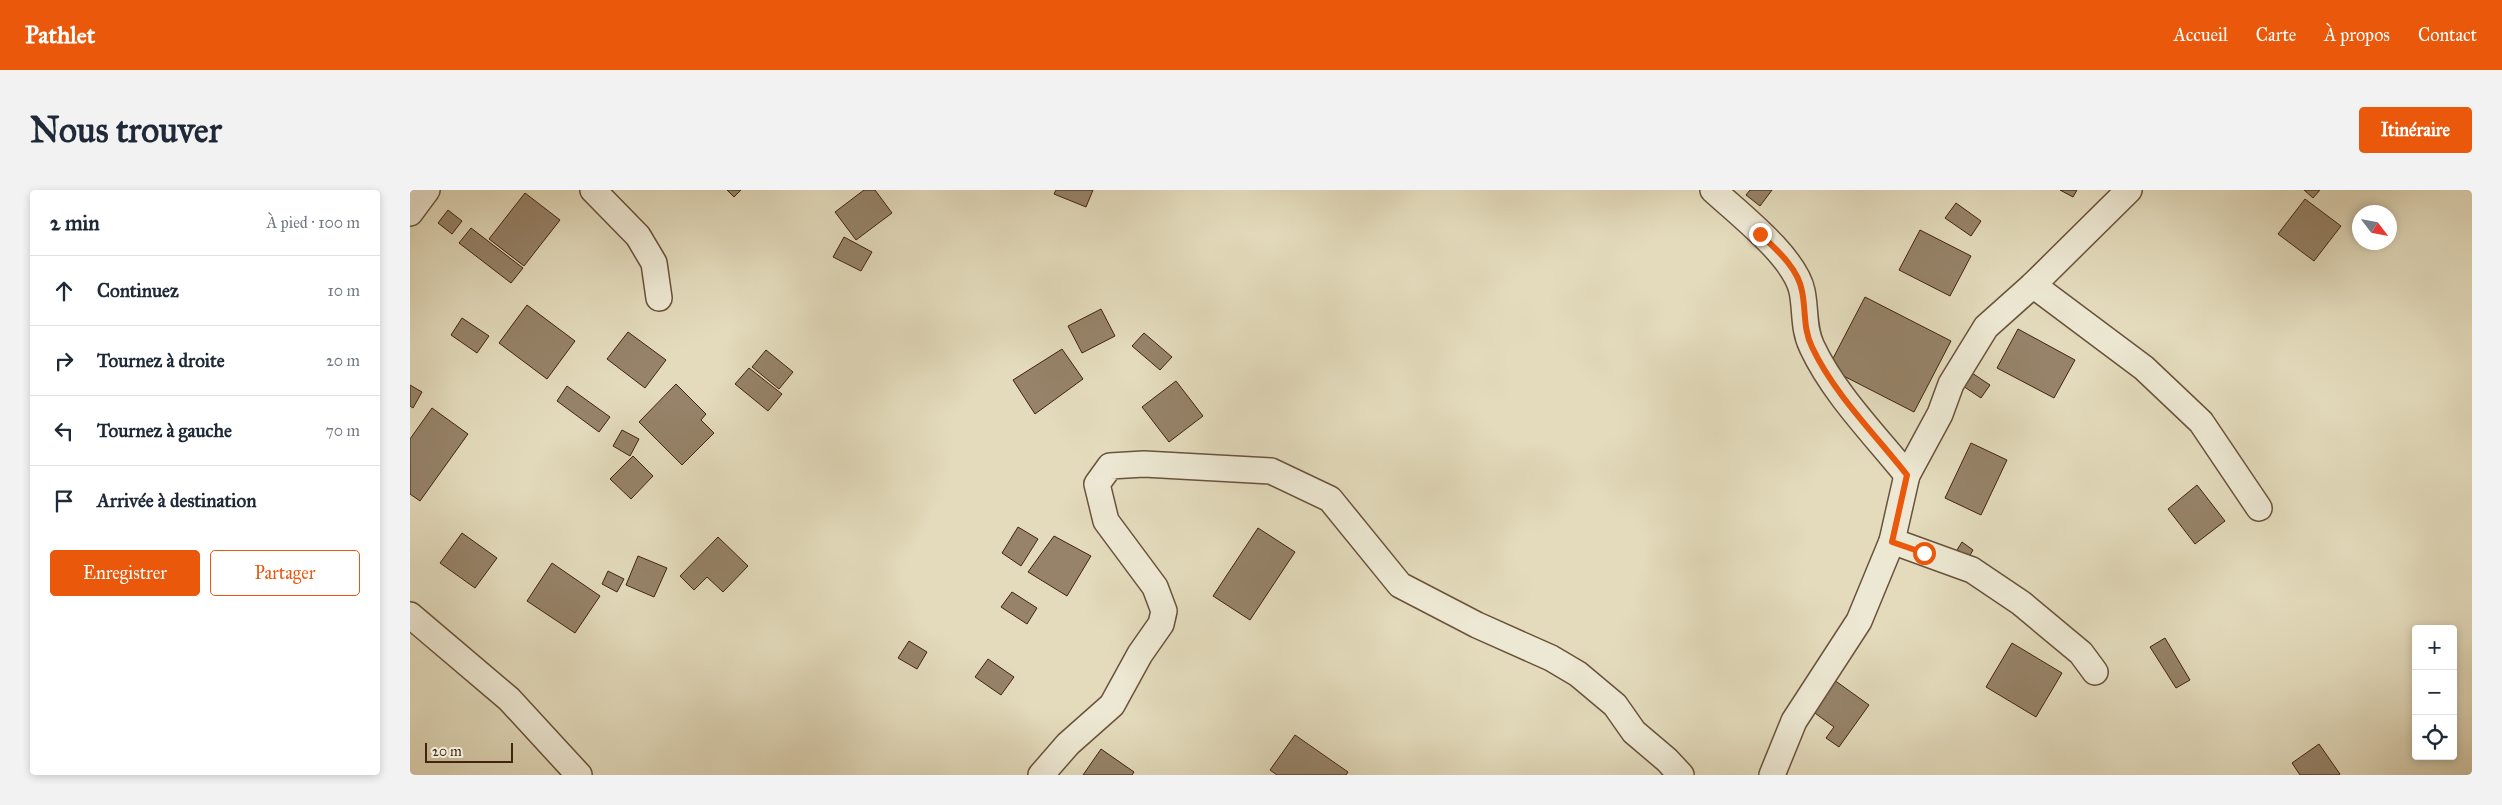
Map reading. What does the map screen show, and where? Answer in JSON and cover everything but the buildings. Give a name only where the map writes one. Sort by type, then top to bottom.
[{"type":"street","points":[[410,213],[428,190]]},
{"type":"street","points":[[593,190],[638,236],[654,263],[658,298]]},
{"type":"street","points":[[1713,190],[1785,258],[1802,290],[1804,322],[1811,347],[1837,387],[1907,475]]},
{"type":"street","points":[[1772,775],[1794,721],[1859,621],[1892,542],[1907,475],[1940,414],[1951,384],[1986,327],[2130,190]]},
{"type":"street","points":[[2032,285],[2144,368],[2201,422],[2259,508]]},
{"type":"street","points":[[1041,775],[1068,744],[1112,705],[1140,654],[1161,624],[1164,611],[1155,587],[1106,521],[1098,484],[1110,466],[1144,464],[1271,471],[1330,499],[1400,585],[1452,613],[1551,658],[1578,674],[1615,705],[1634,732],[1667,760],[1681,775]]},
{"type":"street","points":[[1892,542],[1972,570],[2021,603],[2082,652],[2095,672]]},
{"type":"street","points":[[410,614],[509,700],[568,766],[579,775]]},
{"type":"route","points":[[1760,234],[1785,258],[1802,290],[1804,322],[1811,347],[1837,387],[1907,475],[1892,542],[1924,553]]}]
